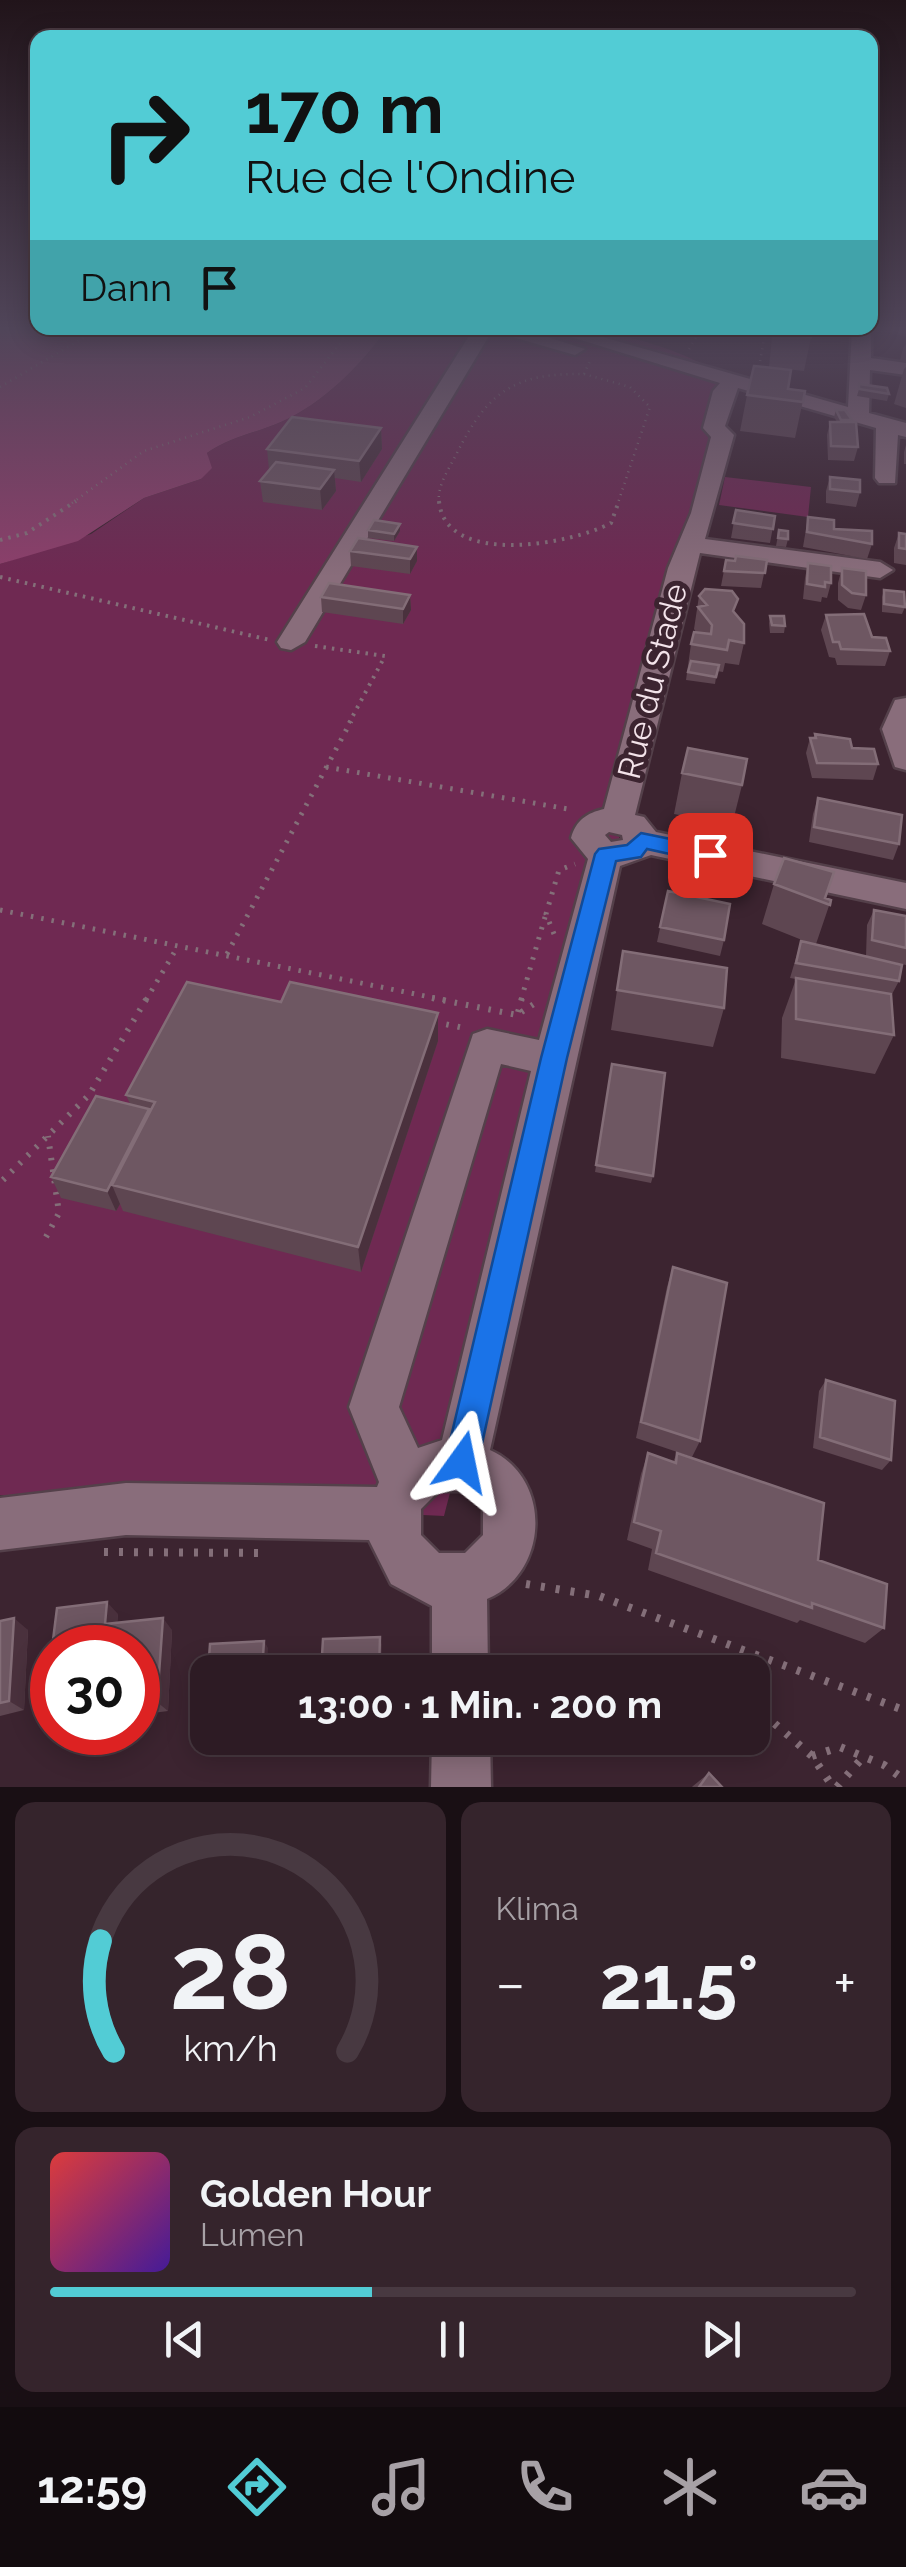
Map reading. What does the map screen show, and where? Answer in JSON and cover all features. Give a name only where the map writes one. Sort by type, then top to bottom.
[{"type":"street","points":[[291,642],[433,410]]},
{"type":"street","name":"Rue du Stade","points":[[424,1484],[554,1058],[607,838],[690,544],[719,462],[723,435],[714,428],[718,410]]},
{"type":"street","points":[[840,410],[896,428],[887,478]]},
{"type":"street","points":[[858,410],[858,416]]},
{"type":"street","name":"Rue du Stade","points":[[690,544],[880,570]]},
{"type":"street","points":[[906,708],[897,730],[906,760]]},
{"type":"street","points":[[607,838],[906,896]]},
{"type":"street","points":[[424,1484],[395,1462],[374,1408],[502,1030],[554,1058]]},
{"type":"street","points":[[0,1524],[126,1509],[424,1484],[482,1470],[505,1500],[508,1528],[494,1563],[482,1576],[460,1584],[425,1578],[411,1566],[397,1538],[424,1484]]},
{"type":"street","points":[[460,1584],[460,1655]]},
{"type":"street","points":[[461,1755],[461,1787]]},
{"type":"path","points":[[0,540],[27,533],[144,451],[263,410]]},
{"type":"path","points":[[484,410],[438,492],[438,508],[446,521],[482,540],[528,547],[578,540],[611,522],[651,410]]},
{"type":"path","points":[[0,577],[291,642],[384,656],[227,954]]},
{"type":"path","points":[[326,767],[607,838]]},
{"type":"path","points":[[502,1030],[559,870],[607,838]]},
{"type":"path","points":[[0,910],[394,990],[502,1030]]},
{"type":"path","points":[[546,914],[556,938]]},
{"type":"path","points":[[3,1180],[89,1096],[178,946]]},
{"type":"path","points":[[390,1000],[394,990]]},
{"type":"path","points":[[421,1018],[490,1033],[502,1030],[538,1002],[540,995]]},
{"type":"path","points":[[46,1237],[59,1213],[48,1136]]},
{"type":"path","points":[[770,1720],[812,1756],[835,1787],[863,1757]]},
{"type":"path","points":[[812,1756],[840,1747],[906,1781]]},
{"type":"shaded area","points":[[0,410],[303,410],[207,453],[212,468],[201,479],[144,498],[78,541],[0,564]]},
{"type":"shaded area","points":[[303,410],[730,410],[444,1516],[0,1495],[0,564],[91,534],[144,498],[201,479],[209,463],[207,453]]},
{"type":"shaded area","points":[[725,477],[811,487],[808,517],[719,505]]},
{"type":"building","points":[[836,410],[845,410],[852,420],[841,420]]},
{"type":"building","points":[[292,417],[381,428],[359,461],[267,449]]},
{"type":"building","points":[[830,422],[856,422],[858,447],[831,446]]},
{"type":"building","points":[[276,462],[334,470],[320,489],[260,481]]},
{"type":"building","points":[[830,477],[860,480],[860,492],[830,489]]},
{"type":"building","points":[[736,510],[775,516],[773,529],[733,523]]},
{"type":"building","points":[[808,517],[834,520],[834,529],[872,531],[872,544],[807,532]]},
{"type":"building","points":[[374,520],[400,524],[394,534],[368,530]]},
{"type":"building","points":[[779,530],[788,531],[788,539],[778,538]]},
{"type":"building","points":[[899,533],[906,534],[906,549],[899,548]]},
{"type":"building","points":[[358,538],[417,547],[410,559],[350,551]]},
{"type":"building","points":[[736,556],[767,560],[765,573],[724,571],[726,560],[735,561]]},
{"type":"building","points":[[808,563],[831,566],[831,583],[825,582],[825,587],[807,584]]},
{"type":"building","points":[[842,568],[866,571],[866,595],[852,593],[842,585]]},
{"type":"building","points":[[329,583],[410,595],[403,609],[321,597]]},
{"type":"building","points":[[705,589],[732,591],[738,599],[733,611],[744,624],[744,643],[729,640],[727,650],[691,644],[694,632],[711,634],[712,625],[698,607],[707,605],[699,596]]},
{"type":"building","points":[[884,590],[904,592],[905,607],[884,604]]},
{"type":"building","points":[[864,614],[872,637],[886,638],[890,651],[841,649],[839,642],[833,642],[826,615]]},
{"type":"building","points":[[770,616],[784,616],[785,626],[772,625]]},
{"type":"building","points":[[691,661],[719,665],[716,677],[688,672]]},
{"type":"building","points":[[815,734],[850,739],[852,748],[874,749],[878,764],[817,763],[810,738],[816,738]]},
{"type":"building","points":[[688,748],[747,759],[742,785],[682,773]]},
{"type":"building","points":[[818,798],[902,815],[899,844],[814,827]]},
{"type":"building","points":[[784,858],[834,872],[825,898],[831,900],[830,905],[774,884]]},
{"type":"building","points":[[668,891],[730,904],[724,940],[660,927]]},
{"type":"building","points":[[874,910],[906,916],[906,948],[872,940]]},
{"type":"building","points":[[801,941],[902,965],[899,981],[796,963]]},
{"type":"building","points":[[623,951],[727,968],[724,1008],[617,990]]},
{"type":"building","points":[[796,978],[891,994],[894,1035],[796,1019]]},
{"type":"building","points":[[187,982],[281,1002],[290,982],[438,1013],[358,1247],[112,1185],[155,1102],[126,1095]]},
{"type":"building","points":[[612,1064],[665,1073],[653,1176],[596,1165]]},
{"type":"building","points":[[96,1096],[149,1109],[107,1191],[51,1177]]},
{"type":"building","points":[[673,1267],[727,1283],[700,1441],[641,1422]]},
{"type":"building","points":[[826,1380],[895,1401],[891,1460],[820,1437]]},
{"type":"building","points":[[648,1453],[676,1463],[677,1453],[824,1503],[818,1560],[887,1584],[884,1628],[812,1603],[812,1608],[656,1553],[661,1531],[634,1522]]},
{"type":"building","points":[[107,1602],[105,1624],[163,1618],[160,1660],[160,1625],[55,1625],[57,1608]]},
{"type":"building","points":[[14,1618],[9,1701],[0,1703],[0,1621]]},
{"type":"building","points":[[380,1637],[379,1655],[322,1655],[323,1639]]},
{"type":"building","points":[[264,1641],[263,1655],[209,1655],[210,1644]]},
{"type":"building","points":[[709,1773],[722,1787],[699,1787]]},
{"type":"route","points":[[462,1462],[554,1058],[606,854],[625,855],[633,852],[641,841],[710,855]]}]
